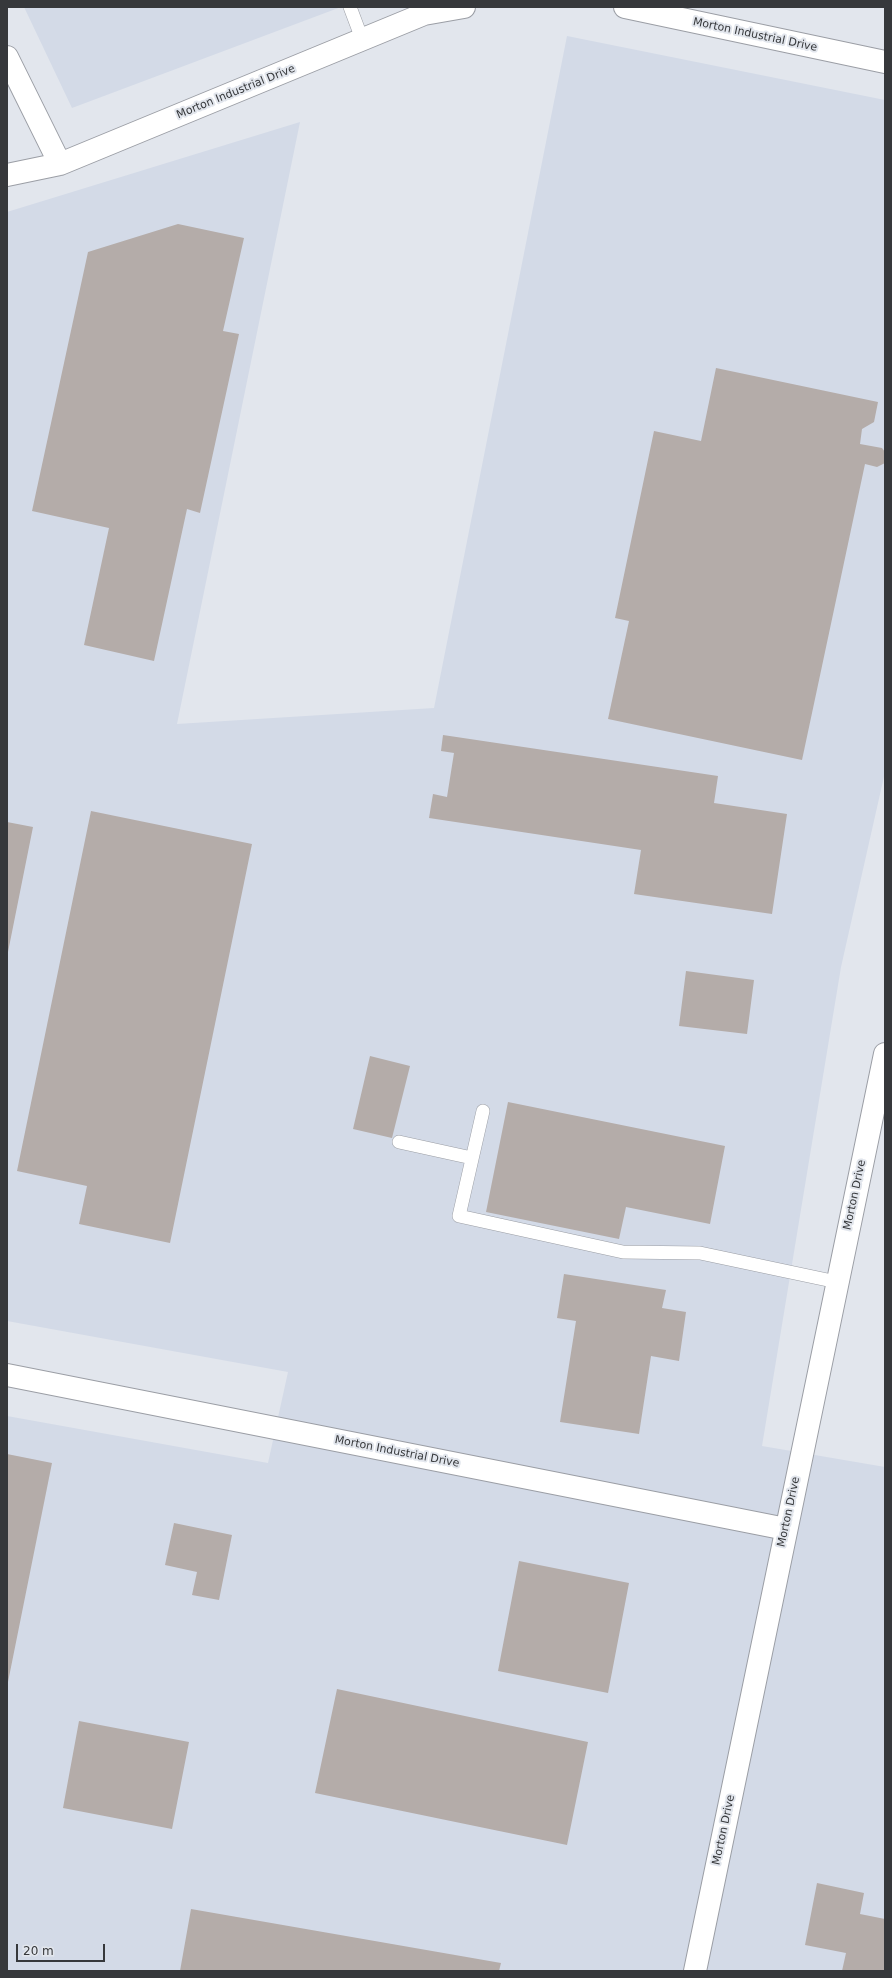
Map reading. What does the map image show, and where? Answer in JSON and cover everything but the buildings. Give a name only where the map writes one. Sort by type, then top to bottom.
[{"type":"street","name":"Morton Industrial Drive","points":[[7,175],[60,164],[424,14],[464,7]]},
{"type":"street","name":"Morton Industrial Drive","points":[[626,7],[885,62]]},
{"type":"street","points":[[7,57],[60,164]]},
{"type":"street","name":"Morton Drive","points":[[695,1971],[885,1054]]},
{"type":"street","name":"Morton Industrial Drive","points":[[7,1375],[786,1529]]},
{"type":"lane","points":[[350,7],[362,39]]},
{"type":"lane","points":[[483,1111],[459,1216],[623,1252],[700,1253],[837,1282]]},
{"type":"lane","points":[[399,1142],[472,1158]]},
{"type":"shaded area","points":[[24,7],[341,7],[72,108]]},
{"type":"shaded area","points":[[567,36],[885,100],[885,772],[841,967],[762,1446],[885,1467],[885,1971],[7,1971],[7,1416],[268,1463],[288,1372],[7,1321],[7,212],[300,122],[177,724],[434,708]]}]
